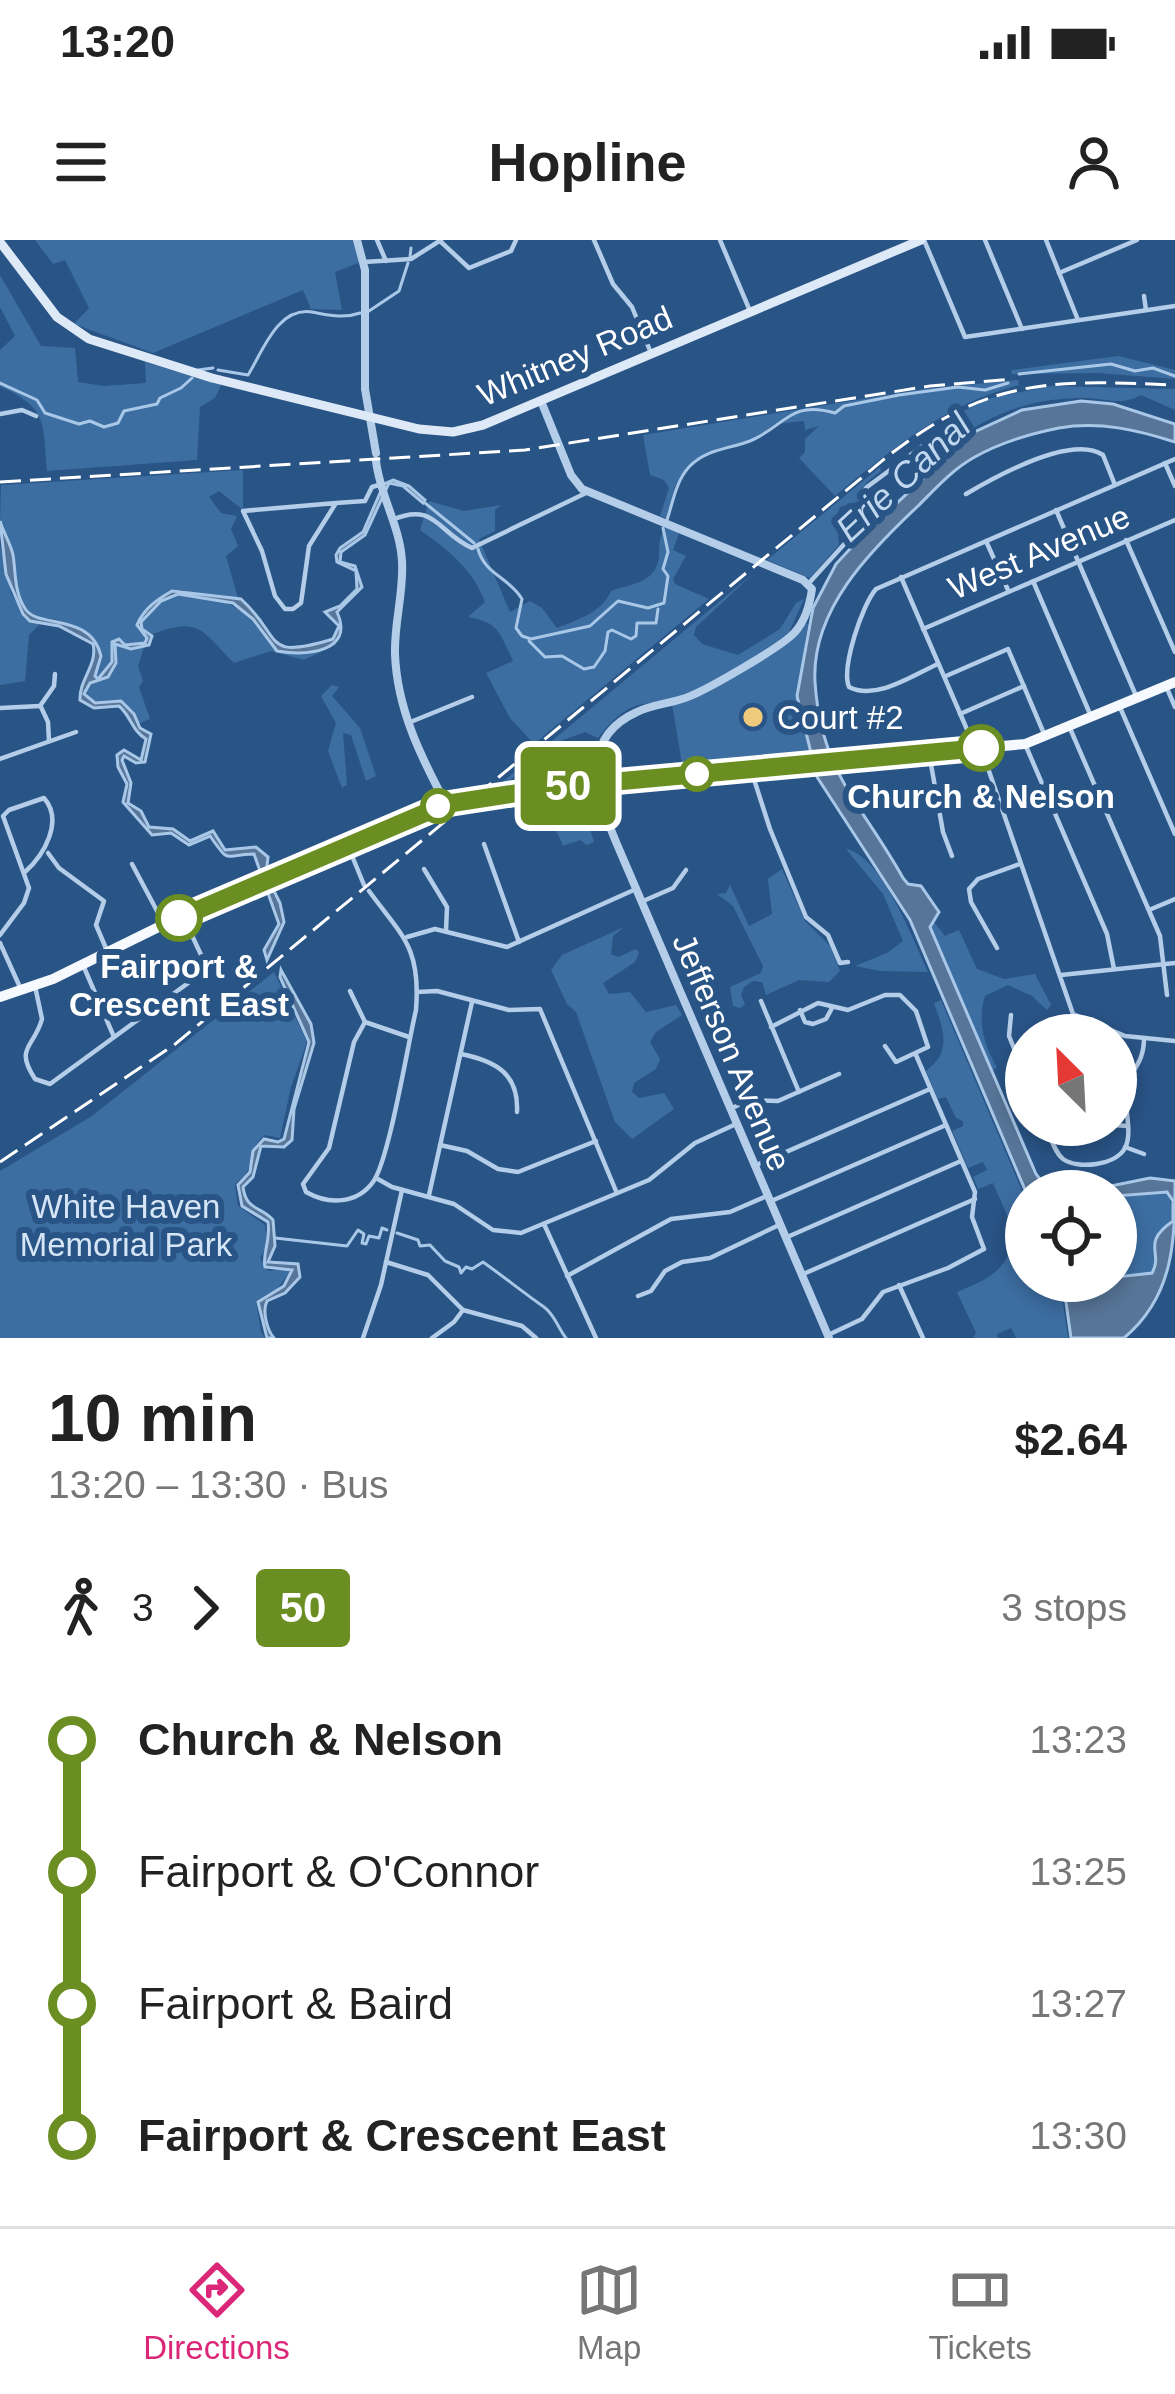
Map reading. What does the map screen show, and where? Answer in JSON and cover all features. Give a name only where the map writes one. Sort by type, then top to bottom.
[{"type":"main road","name":"Whitney Road","points":[[0,242],[51,310],[89,339],[212,378],[436,433],[460,431],[542,400],[898,244],[923,240]]},
{"type":"main road","points":[[0,997],[446,804],[596,784],[1024,744],[1170,684]]},
{"type":"street","points":[[357,240],[364,262],[370,416],[380,485],[403,566],[395,655],[408,723],[446,804]]},
{"type":"street","points":[[377,240],[386,261]]},
{"type":"street","points":[[364,262],[418,258],[440,240],[461,265],[471,268],[511,251],[516,240]]},
{"type":"street","points":[[594,240],[613,284],[632,307],[651,353]]},
{"type":"street","points":[[720,240],[750,311]]},
{"type":"street","points":[[923,240],[965,337],[1175,305]]},
{"type":"street","points":[[986,240],[1022,329]]},
{"type":"street","points":[[1046,240],[1078,320]]},
{"type":"street","points":[[1059,272],[1137,240]]},
{"type":"street","points":[[1144,296],[1146,310]]},
{"type":"street","points":[[542,400],[571,475],[588,492],[809,584],[813,593],[806,614],[789,638],[696,694],[635,712],[618,724],[600,752],[596,784]]},
{"type":"street","points":[[1,414],[22,410],[36,416]]},
{"type":"street","points":[[376,452],[380,427],[398,424]]},
{"type":"street","points":[[809,584],[858,529],[861,496],[867,487],[947,428]]},
{"type":"street","points":[[966,494],[1009,468],[1082,448],[1103,455],[1115,485]]},
{"type":"street","points":[[938,664],[879,690],[857,692],[846,682],[869,598],[881,586],[1175,459]]},
{"type":"street","points":[[1166,463],[1175,486]]},
{"type":"street","points":[[336,503],[307,553],[301,603],[287,610],[277,601],[262,551],[243,511],[336,503],[365,501],[372,487],[380,485]]},
{"type":"street","points":[[392,520],[413,512],[425,514],[470,548],[588,492]]},
{"type":"street","points":[[1056,510],[1137,698]]},
{"type":"street","name":"West Avenue","points":[[923,628],[1175,520]]},
{"type":"street","points":[[1126,540],[1175,652]]},
{"type":"street","points":[[986,541],[1008,592]]},
{"type":"street","points":[[901,577],[978,748],[1073,1014],[1107,1030],[1175,1041]]},
{"type":"street","points":[[1033,581],[1091,717]]},
{"type":"street","points":[[944,676],[1008,649],[1045,736]]},
{"type":"street","points":[[40,706],[55,686],[55,674]]},
{"type":"street","points":[[1170,684],[1175,707]]},
{"type":"street","points":[[961,714],[1024,686]]},
{"type":"street","points":[[408,723],[472,697]]},
{"type":"street","points":[[1119,705],[1175,834]]},
{"type":"street","points":[[0,708],[40,706]]},
{"type":"street","points":[[40,706],[48,722],[49,741]]},
{"type":"street","points":[[1069,726],[1160,936],[1167,995]]},
{"type":"street","points":[[0,759],[76,732]]},
{"type":"street","points":[[1024,744],[1107,934],[1114,969]]},
{"type":"street","points":[[929,753],[952,856]]},
{"type":"street","points":[[751,770],[806,917],[830,938],[839,962],[848,962]]},
{"type":"street","name":"Jefferson Avenue","points":[[596,784],[641,902],[828,1336]]},
{"type":"street","points":[[25,872],[46,850],[51,809],[47,800],[37,798],[6,812],[4,823],[25,872],[28,896],[0,939],[42,1019],[24,1055],[38,1082],[57,1082],[197,975],[201,954],[183,915]]},
{"type":"street","points":[[484,844],[519,942]]},
{"type":"street","points":[[347,845],[367,888],[407,937],[417,992],[376,1178],[357,1195],[338,1201],[312,1196],[302,1184],[329,1148],[354,1042],[365,1022]]},
{"type":"street","points":[[46,850],[59,868],[104,902],[96,925],[108,953]]},
{"type":"street","points":[[132,864],[164,925]]},
{"type":"street","points":[[997,948],[970,902],[969,890],[978,879],[1020,864]]},
{"type":"street","points":[[424,869],[448,910],[446,931]]},
{"type":"street","points":[[641,902],[673,888],[686,870]]},
{"type":"street","points":[[407,937],[428,929],[503,947],[636,890]]},
{"type":"street","points":[[1149,910],[1175,898]]},
{"type":"street","points":[[0,920],[16,914]]},
{"type":"street","points":[[1059,975],[1175,962]]},
{"type":"street","points":[[83,965],[115,1040]]},
{"type":"street","points":[[350,991],[365,1022],[410,1037]]},
{"type":"street","points":[[417,992],[437,991],[509,1010],[532,1007],[544,1015],[616,1193]]},
{"type":"street","points":[[772,1027],[818,1003],[848,1010],[890,994],[904,997],[916,1011],[927,1048],[896,1062],[885,1046]]},
{"type":"street","points":[[429,1196],[472,1000]]},
{"type":"street","points":[[760,1001],[799,1091]]},
{"type":"street","points":[[800,1010],[805,1022],[813,1024],[826,1019],[833,1007]]},
{"type":"street","points":[[1137,1068],[1143,1059],[1144,1038]]},
{"type":"street","points":[[461,1054],[489,1060],[504,1070],[514,1084],[518,1112]]},
{"type":"street","points":[[828,1336],[862,1319],[879,1294],[982,1252],[971,1215],[975,1199],[916,1055]]},
{"type":"street","points":[[729,1109],[752,1100],[776,1102],[839,1074]]},
{"type":"street","points":[[754,1166],[930,1088]]},
{"type":"street","points":[[376,1178],[454,1204],[498,1232],[520,1233],[659,1174],[695,1143],[736,1124]]},
{"type":"street","points":[[568,1276],[671,1219],[730,1212],[946,1125]]},
{"type":"street","points":[[440,1144],[467,1151],[498,1169],[518,1172],[596,1142]]},
{"type":"street","points":[[1055,1146],[1068,1162],[1100,1163],[1117,1157],[1125,1148],[1144,1154]]},
{"type":"street","points":[[785,1238],[961,1161]]},
{"type":"street","points":[[363,1338],[402,1190]]},
{"type":"street","points":[[801,1274],[975,1199]]},
{"type":"street","points":[[544,1224],[596,1338]]},
{"type":"street","points":[[638,1296],[651,1291],[665,1271],[682,1262],[710,1258],[779,1226]]},
{"type":"street","points":[[386,1262],[424,1273],[463,1310],[522,1326],[536,1338]]},
{"type":"street","points":[[899,1285],[923,1338]]},
{"type":"street","points":[[432,1338],[463,1310]]},
{"type":"green space","points":[[35,240],[354,240],[361,262],[335,272],[342,310],[311,309],[303,290],[153,353],[74,324],[89,308],[65,260],[53,264]]},
{"type":"green space","points":[[0,275],[41,346],[75,348],[78,382],[104,386],[146,383],[145,362],[221,385],[215,398],[200,407],[197,460],[47,471],[40,418],[27,402],[0,386],[0,350],[15,336],[0,307]]},
{"type":"green space","points":[[1118,356],[1175,370],[1175,379],[1098,373],[1011,374],[1012,370]]},
{"type":"green space","points":[[1018,380],[1019,385],[943,416],[835,496],[799,458],[805,452],[805,439],[819,426],[805,430],[804,421],[776,424],[755,441],[719,448],[692,465],[675,486],[668,519],[660,516],[669,488],[664,480],[650,475],[643,435],[924,389]]},
{"type":"green space","points":[[1051,386],[1175,389],[1175,410],[1141,395],[1121,401],[1049,400],[999,415],[953,443],[949,418],[991,398]]},
{"type":"green space","points":[[880,467],[857,502],[840,507],[836,517],[844,526],[839,545],[810,578],[767,560]]},
{"type":"green space","points":[[243,470],[243,510],[219,491],[209,497],[221,513],[237,516],[231,529],[238,546],[226,556],[238,598],[182,590],[150,608],[137,625],[147,638],[138,666],[143,681],[139,687],[150,719],[138,724],[115,700],[94,703],[86,697],[99,664],[99,650],[81,630],[54,619],[46,618],[29,635],[25,681],[0,685],[0,545],[11,593],[25,616],[15,586],[12,552],[3,538],[1,485]]},
{"type":"green space","points":[[429,501],[464,511],[501,505],[495,510],[495,531],[479,539],[510,612],[530,601],[557,628],[588,614],[611,591],[653,573],[665,527],[679,533],[673,550],[686,556],[673,579],[675,584],[709,599],[534,744],[510,718],[486,673],[513,661],[497,630],[468,617],[485,602],[480,590],[458,561],[420,530]]},
{"type":"green space","points":[[755,572],[696,627],[694,635],[702,644],[738,655],[780,629],[796,603],[804,599],[789,632],[699,690],[630,708],[598,738],[585,732],[563,740],[558,754],[531,762],[493,790]]},
{"type":"green space","points":[[178,594],[233,606],[272,646],[337,644],[304,660],[271,651],[234,663],[207,635],[191,627],[151,635],[142,629],[141,622],[149,613]]},
{"type":"green space","points":[[808,624],[797,696],[813,761],[683,770],[672,704],[749,664]]},
{"type":"green space","points":[[332,685],[339,687],[332,696],[360,728],[376,776],[366,781],[351,735],[343,733],[347,785],[342,788],[328,751],[336,723],[321,696]]},
{"type":"green space","points":[[591,790],[601,816],[588,822],[594,842],[587,845],[580,840],[563,846],[555,828],[567,820],[561,807],[552,810],[551,794]]},
{"type":"green space","points":[[846,849],[872,866],[884,882],[928,972],[855,966],[903,941],[883,894]]},
{"type":"green space","points":[[782,869],[805,921],[830,946],[840,971],[829,982],[799,980],[766,995],[762,982],[753,981],[741,995],[745,1004],[733,1006],[730,987],[761,973],[763,966],[733,906],[717,894],[726,893],[730,885],[749,926],[772,914],[768,879]]},
{"type":"green space","points":[[934,922],[945,936],[959,930],[977,969],[1004,979],[1035,974],[1051,1005],[1047,1010],[1032,996],[1008,985],[985,996],[982,1023],[997,1067],[993,1070],[930,926]]},
{"type":"green space","points":[[624,927],[613,936],[611,954],[618,957],[636,949],[639,953],[635,962],[603,983],[609,994],[630,992],[646,1012],[676,1005],[682,1015],[656,1032],[650,1042],[660,1059],[656,1069],[634,1083],[632,1092],[639,1098],[664,1093],[674,1109],[632,1139],[615,1122],[576,1012],[567,1004],[551,970],[562,955]]},
{"type":"green space","name":"White Haven Memorial Park","points":[[274,972],[307,1042],[280,1138],[265,1135],[260,1139],[247,1172],[235,1185],[238,1206],[265,1225],[268,1245],[260,1258],[268,1271],[288,1269],[289,1273],[278,1288],[256,1301],[265,1338],[0,1338],[0,1171],[92,1116]]},
{"type":"green space","points":[[941,1000],[1013,1170],[1005,1170],[1005,1210],[993,1183],[978,1189],[973,1177],[987,1170],[983,1162],[968,1168],[952,1131],[963,1126],[963,1121],[956,1118],[946,1097],[938,1099],[926,1071],[943,1048],[934,1003]]},
{"type":"green space","points":[[1167,1192],[1174,1213],[1155,1269],[1137,1275],[1137,1194]]},
{"type":"green space","points":[[1005,1261],[1005,1302],[1063,1302],[1068,1338],[1016,1338],[1011,1328],[997,1334],[998,1338],[973,1338],[976,1333],[957,1292],[994,1273]]},
{"type":"shaded area","points":[[1081,401],[1113,404],[1175,424],[1175,442],[1118,428],[1074,426],[1014,440],[958,468],[881,542],[847,584],[823,630],[815,682],[834,764],[903,878],[921,886],[939,912],[930,927],[1005,1102],[1005,1143],[910,920],[817,777],[797,696],[813,608],[836,564],[970,434],[1022,410]]},
{"type":"shaded area","points":[[393,480],[425,500],[389,483],[365,535],[341,552],[340,562],[355,566],[362,587],[337,612],[341,625],[334,643],[302,653],[277,651],[253,619],[233,603],[178,594],[161,601],[141,622],[152,636],[149,645],[131,649],[115,644],[116,663],[108,677],[90,683],[84,694],[95,703],[121,701],[140,728],[151,734],[145,762],[124,756],[122,760],[131,783],[128,803],[141,811],[149,827],[173,829],[190,841],[213,831],[225,850],[256,847],[268,857],[266,875],[284,922],[267,960],[264,950],[279,924],[254,854],[228,856],[210,836],[189,845],[171,833],[152,835],[123,802],[127,784],[117,755],[124,750],[141,760],[146,739],[119,706],[94,708],[80,700],[93,644],[59,626],[30,621],[23,614],[6,574],[0,521],[12,551],[22,604],[33,615],[87,633],[101,656],[98,679],[112,662],[112,642],[145,643],[147,638],[137,625],[140,619],[172,591],[241,599],[284,646],[333,639],[339,626],[325,612],[340,606],[357,589],[356,571],[337,562],[336,555],[363,532],[384,484]]},
{"type":"shaded area","points":[[281,970],[311,1024],[314,1043],[294,1109],[292,1140],[284,1147],[261,1146],[253,1177],[243,1187],[251,1204],[273,1220],[275,1246],[268,1262],[298,1264],[300,1277],[285,1293],[267,1301],[266,1320],[274,1338],[267,1338],[258,1302],[284,1286],[292,1270],[265,1267],[268,1222],[242,1206],[238,1185],[250,1172],[253,1151],[264,1139],[284,1139],[309,1042]]},
{"type":"shaded area","points":[[1006,1146],[1024,1146],[1034,1170],[1017,1170]]},
{"type":"shaded area","points":[[1137,1181],[1175,1181],[1172,1246],[1162,1286],[1141,1322],[1124,1338],[1071,1338],[1066,1302],[1137,1302],[1137,1275],[1152,1273],[1155,1266],[1155,1242],[1173,1221],[1173,1201],[1167,1192],[1137,1194]]},
{"type":"waterway","points":[[410,257],[411,248]]},
{"type":"waterway","points":[[369,311],[399,291],[408,263]]},
{"type":"waterway","points":[[218,370],[248,375],[272,333],[289,316],[360,313]]},
{"type":"waterway","points":[[1019,374],[1111,364],[1135,371],[1153,368],[1175,376]]},
{"type":"waterway","points":[[198,370],[213,368]]},
{"type":"waterway","points":[[0,383],[37,400],[45,413],[104,427],[118,423],[124,411],[157,404],[192,378]]},
{"type":"waterway","name":"Erie Canal","points":[[667,520],[681,479],[696,461],[750,441],[797,412],[835,413],[844,406],[899,395],[958,387],[985,390],[1008,383]]},
{"type":"waterway","points":[[425,503],[474,543]]},
{"type":"waterway","points":[[478,549],[486,565],[522,599],[516,628],[531,639],[590,626],[618,601],[648,608],[664,603],[668,576],[663,569],[668,552],[663,528]]},
{"type":"waterway","points":[[529,641],[545,657],[562,656],[584,669],[594,667],[605,651],[608,632],[631,639],[636,636],[637,623],[656,623],[658,609]]},
{"type":"waterway","points":[[275,1238],[347,1246],[358,1230],[366,1244],[369,1236],[379,1238],[382,1228],[387,1230]]},
{"type":"waterway","points":[[397,1233],[418,1240],[420,1246],[430,1245],[461,1273],[483,1262],[548,1310],[566,1338]]},
{"type":"railway","points":[[0,482],[525,450],[930,386],[1013,379]]},
{"type":"railway","points":[[0,1162],[174,1045],[925,430],[959,411],[1024,389],[1093,383],[1175,385]]},
{"type":"bus line","name":"50","points":[[179,918],[446,804],[557,787],[981,748]]},
{"type":"place","name":"Court #2","points":[[753,717]]},
{"type":"place","name":"Church & Nelson","points":[[981,748]]},
{"type":"place","name":"Fairport & Crescent East","points":[[179,918]]}]
